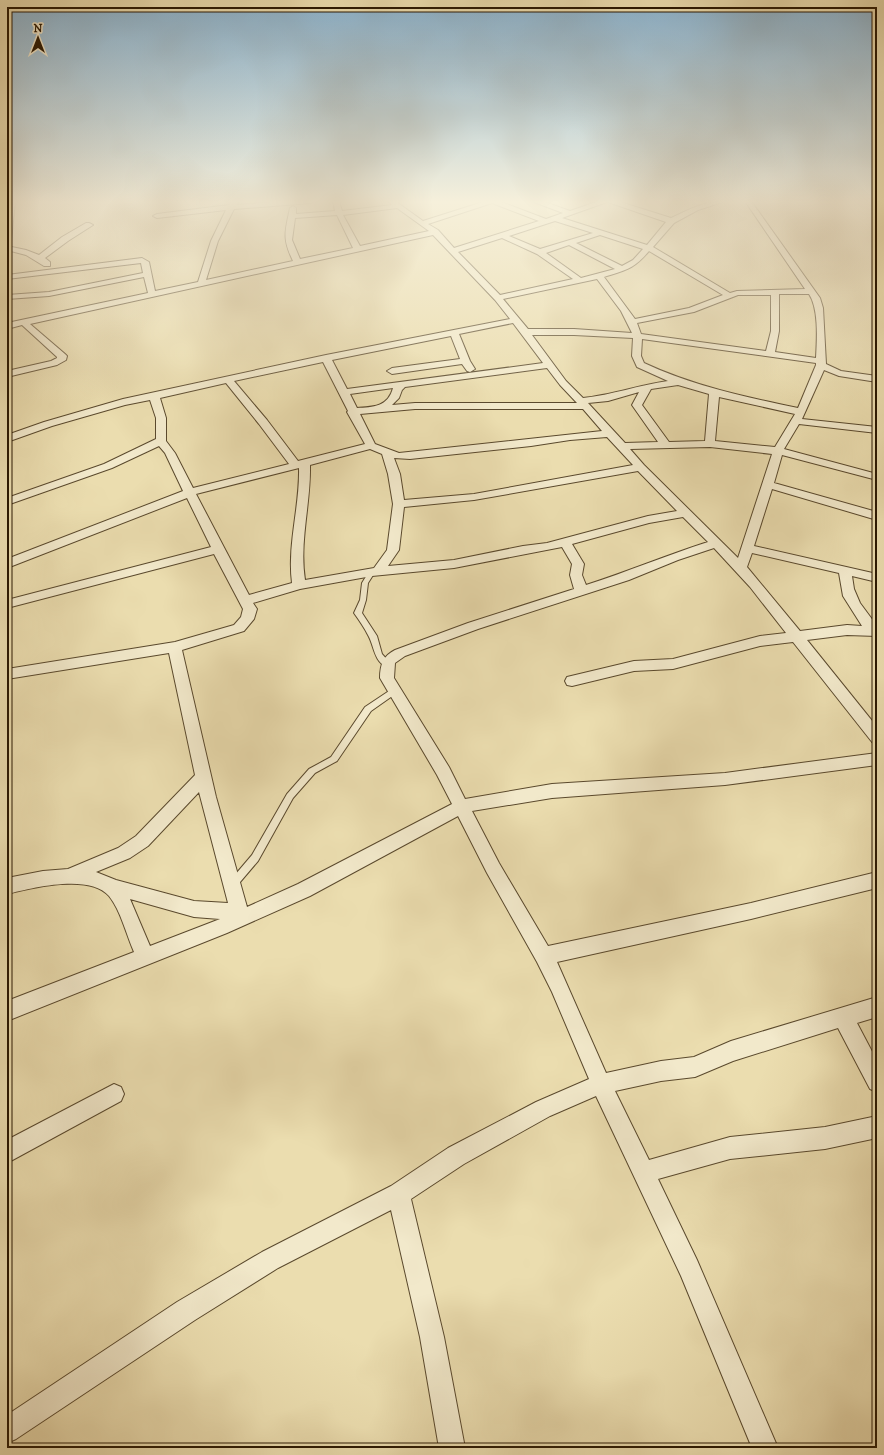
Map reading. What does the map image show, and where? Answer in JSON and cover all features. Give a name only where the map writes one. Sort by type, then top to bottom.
[{"type":"street","points":[[7,276],[64,269]]},
{"type":"street","points":[[147,269],[152,294]]},
{"type":"street","points":[[201,284],[205,269]]},
{"type":"street","points":[[7,326],[268,269]]},
{"type":"street","points":[[470,269],[498,298],[563,383],[640,467],[741,568],[877,738]]},
{"type":"street","points":[[564,269],[579,280]]},
{"type":"street","points":[[498,298],[599,276],[622,269]]},
{"type":"street","points":[[684,269],[728,295]]},
{"type":"street","points":[[741,568],[769,485],[778,451],[799,417],[821,363],[819,308],[812,291],[796,269]]},
{"type":"street","points":[[7,297],[49,294],[148,274]]},
{"type":"street","points":[[599,276],[612,291],[638,336],[635,355],[640,365],[679,382],[799,417],[877,430]]},
{"type":"street","points":[[631,322],[691,310],[728,295],[737,293],[812,291]]},
{"type":"street","points":[[770,354],[775,330],[775,292]]},
{"type":"street","points":[[7,439],[48,424],[108,406],[208,382],[228,380],[326,358],[516,320]]},
{"type":"street","points":[[7,374],[61,360],[62,356],[23,322]]},
{"type":"street","points":[[454,332],[465,361],[474,375]]},
{"type":"street","points":[[525,332],[581,332],[638,336],[770,354],[821,363],[839,373],[877,379]]},
{"type":"street","points":[[326,358],[352,412],[371,446]]},
{"type":"street","points":[[392,372],[465,361]]},
{"type":"street","points":[[343,392],[549,365]]},
{"type":"street","points":[[228,380],[300,464],[306,478],[302,496],[302,519],[295,562],[299,585]]},
{"type":"street","points":[[352,412],[414,406],[583,404],[647,387],[679,382]]},
{"type":"street","points":[[381,409],[396,396],[397,389],[402,384]]},
{"type":"street","points":[[647,387],[637,405],[665,444]]},
{"type":"street","points":[[710,444],[714,393]]},
{"type":"street","points":[[7,674],[175,647],[239,628],[247,619],[250,610],[246,601],[218,550],[191,492],[170,452],[161,441],[163,424],[154,396]]},
{"type":"street","points":[[7,564],[191,492],[371,446],[398,456],[410,456],[531,443],[570,437],[610,434]]},
{"type":"street","points":[[7,502],[108,466],[161,441]]},
{"type":"street","points":[[622,446],[710,444],[778,451],[877,477]]},
{"type":"street","points":[[376,571],[393,550],[399,504],[394,474],[387,452]]},
{"type":"street","points":[[399,504],[474,497],[640,467]]},
{"type":"street","points":[[769,485],[877,516]]},
{"type":"street","points":[[246,601],[299,585],[376,571],[454,564],[523,550],[547,547],[648,520],[685,513]]},
{"type":"street","points":[[564,542],[578,564],[576,575],[581,591]]},
{"type":"street","points":[[716,544],[674,557],[625,577],[488,621],[400,653],[392,658],[387,664],[387,678],[462,806],[493,868],[544,956],[559,986],[601,1084],[689,1268],[765,1448]]},
{"type":"street","points":[[748,548],[845,572],[877,578]]},
{"type":"street","points":[[7,604],[218,550]]},
{"type":"street","points":[[845,572],[845,584],[853,603],[874,631]]},
{"type":"street","points":[[572,681],[634,666],[673,664],[760,641],[847,630],[874,631]]},
{"type":"street","points":[[175,647],[208,797],[240,915]]},
{"type":"street","points":[[7,1011],[221,927],[240,915],[304,890],[462,806],[552,791],[725,779],[877,759]]},
{"type":"street","points":[[70,876],[124,853],[142,841],[204,776]]},
{"type":"street","points":[[180,802],[208,797]]},
{"type":"street","points":[[7,886],[36,880],[70,876],[95,879],[111,886],[194,909],[240,915]]},
{"type":"street","points":[[544,956],[751,910],[877,880]]},
{"type":"street","points":[[111,886],[120,897],[145,957]]},
{"type":"street","points":[[7,1430],[186,1311],[270,1260],[399,1194],[456,1156],[543,1109],[601,1084],[661,1071],[694,1067],[731,1051],[877,1007]]},
{"type":"street","points":[[843,1017],[877,1082]]},
{"type":"street","points":[[7,1152],[114,1094]]},
{"type":"street","points":[[644,1172],[730,1148],[825,1138],[877,1127]]},
{"type":"street","points":[[399,1194],[432,1337],[452,1448]]},
{"type":"lane","points":[[376,571],[365,583],[363,600],[358,614],[373,636],[379,655],[387,664]]},
{"type":"lane","points":[[232,886],[254,858],[290,796],[312,771],[334,759],[368,709],[395,690]]}]
